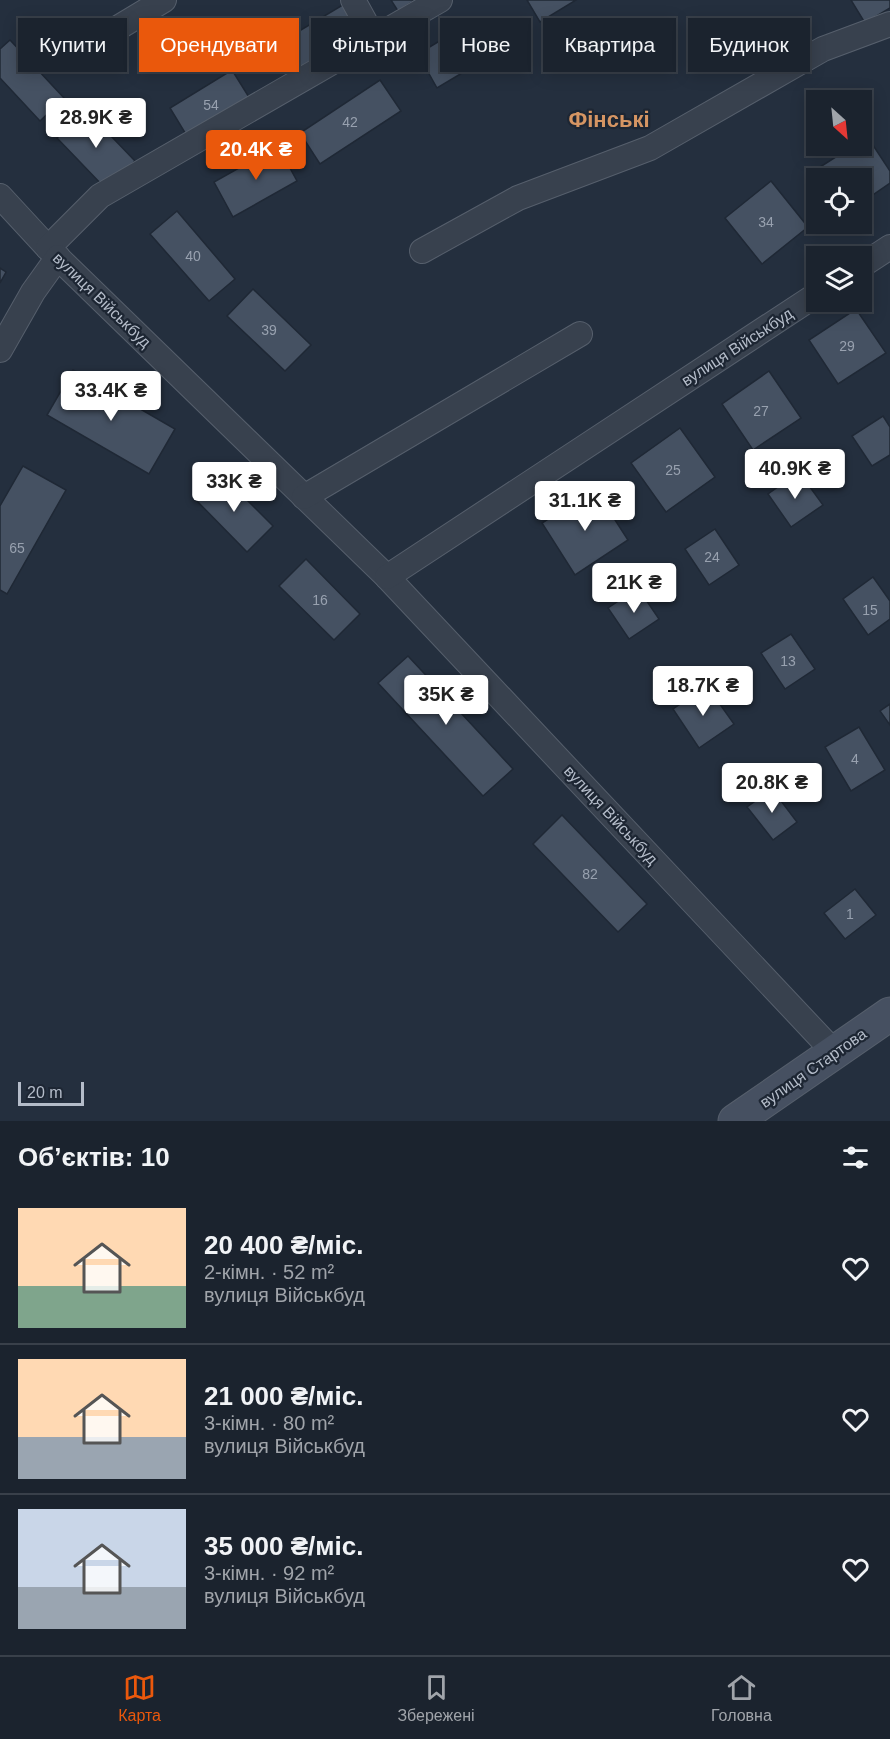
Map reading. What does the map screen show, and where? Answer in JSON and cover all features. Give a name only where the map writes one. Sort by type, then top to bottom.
[{"type":"main road","name":"вулиця Стартова","points":[[735,1121],[890,1014]]},
{"type":"street","points":[[127,23],[164,0]]},
{"type":"street","points":[[353,0],[363,18]]},
{"type":"street","name":"вулиця Військбуд","points":[[409,18],[440,0]]},
{"type":"street","points":[[422,251],[518,198],[650,148],[823,49],[890,24]]},
{"type":"street","name":"вулиця Військбуд","points":[[53,253],[100,196],[315,72]]},
{"type":"street","name":"вулиця Військбуд","points":[[0,196],[53,253],[387,577],[834,1052]]},
{"type":"street","points":[[872,259],[890,247]]},
{"type":"street","points":[[0,350],[53,253]]},
{"type":"street","name":"вулиця Військбуд","points":[[387,577],[806,302]]},
{"type":"street","points":[[304,497],[580,333]]},
{"type":"building","points":[[391,0],[415,0],[398,11]]},
{"type":"building","points":[[527,0],[576,0],[543,18],[540,22]]},
{"type":"building","points":[[851,0],[890,0],[890,8],[865,23]]},
{"type":"building","points":[[346,3],[355,18],[321,18]]},
{"type":"building","points":[[311,24],[311,66],[297,74],[296,72],[299,72],[299,31]]},
{"type":"building","points":[[10,40],[18,49],[18,72],[40,72],[64,98],[40,121],[0,78],[0,49]]},
{"type":"building","points":[[440,41],[440,72],[464,72],[437,88],[428,72],[428,48]]},
{"type":"building","points":[[229,72],[233,72],[252,102],[190,141],[170,108]]},
{"type":"building","points":[[380,80],[401,111],[320,164],[300,133]]},
{"type":"building","points":[[86,110],[135,161],[105,188],[57,138]]},
{"type":"building","points":[[872,144],[890,171],[890,183],[872,195],[872,168],[820,167],[837,156],[872,156]]},
{"type":"building","points":[[278,146],[297,181],[233,217],[214,182]]},
{"type":"building","points":[[771,181],[806,225],[806,229],[762,264],[725,218]]},
{"type":"building","points":[[177,211],[235,279],[209,301],[150,234]]},
{"type":"building","points":[[0,268],[6,272],[0,283]]},
{"type":"building","points":[[253,289],[311,345],[285,371],[227,316]]},
{"type":"building","points":[[851,312],[858,312],[886,353],[838,384],[809,340]]},
{"type":"building","points":[[73,370],[175,429],[149,474],[47,415]]},
{"type":"building","points":[[769,371],[801,418],[753,450],[722,404]]},
{"type":"building","points":[[883,416],[890,427],[890,455],[872,466],[852,436]]},
{"type":"building","points":[[680,428],[715,477],[666,512],[631,463]]},
{"type":"building","points":[[23,466],[66,490],[7,594],[0,590],[0,506]]},
{"type":"building","points":[[799,472],[823,505],[791,527],[768,494]]},
{"type":"building","points":[[221,474],[273,526],[247,552],[195,499]]},
{"type":"building","points":[[595,489],[628,540],[575,575],[542,523]]},
{"type":"building","points":[[715,529],[739,565],[709,585],[685,549]]},
{"type":"building","points":[[306,559],[360,614],[334,640],[279,586]]},
{"type":"building","points":[[873,577],[890,601],[890,619],[868,635],[843,599]]},
{"type":"building","points":[[638,588],[659,619],[629,639],[608,608]]},
{"type":"building","points":[[791,634],[815,669],[785,689],[761,653]]},
{"type":"building","points":[[408,656],[513,769],[483,796],[378,683]]},
{"type":"building","points":[[707,686],[734,724],[699,748],[673,709]]},
{"type":"building","points":[[890,704],[890,725],[880,711]]},
{"type":"building","points":[[859,727],[885,770],[851,791],[825,747]]},
{"type":"building","points":[[772,789],[797,822],[773,840],[747,807]]},
{"type":"building","points":[[562,815],[647,904],[618,932],[533,844]]},
{"type":"building","points":[[855,889],[876,915],[845,939],[824,913]]},
{"type":"district","name":"Фінські","points":[[609,119]]}]
